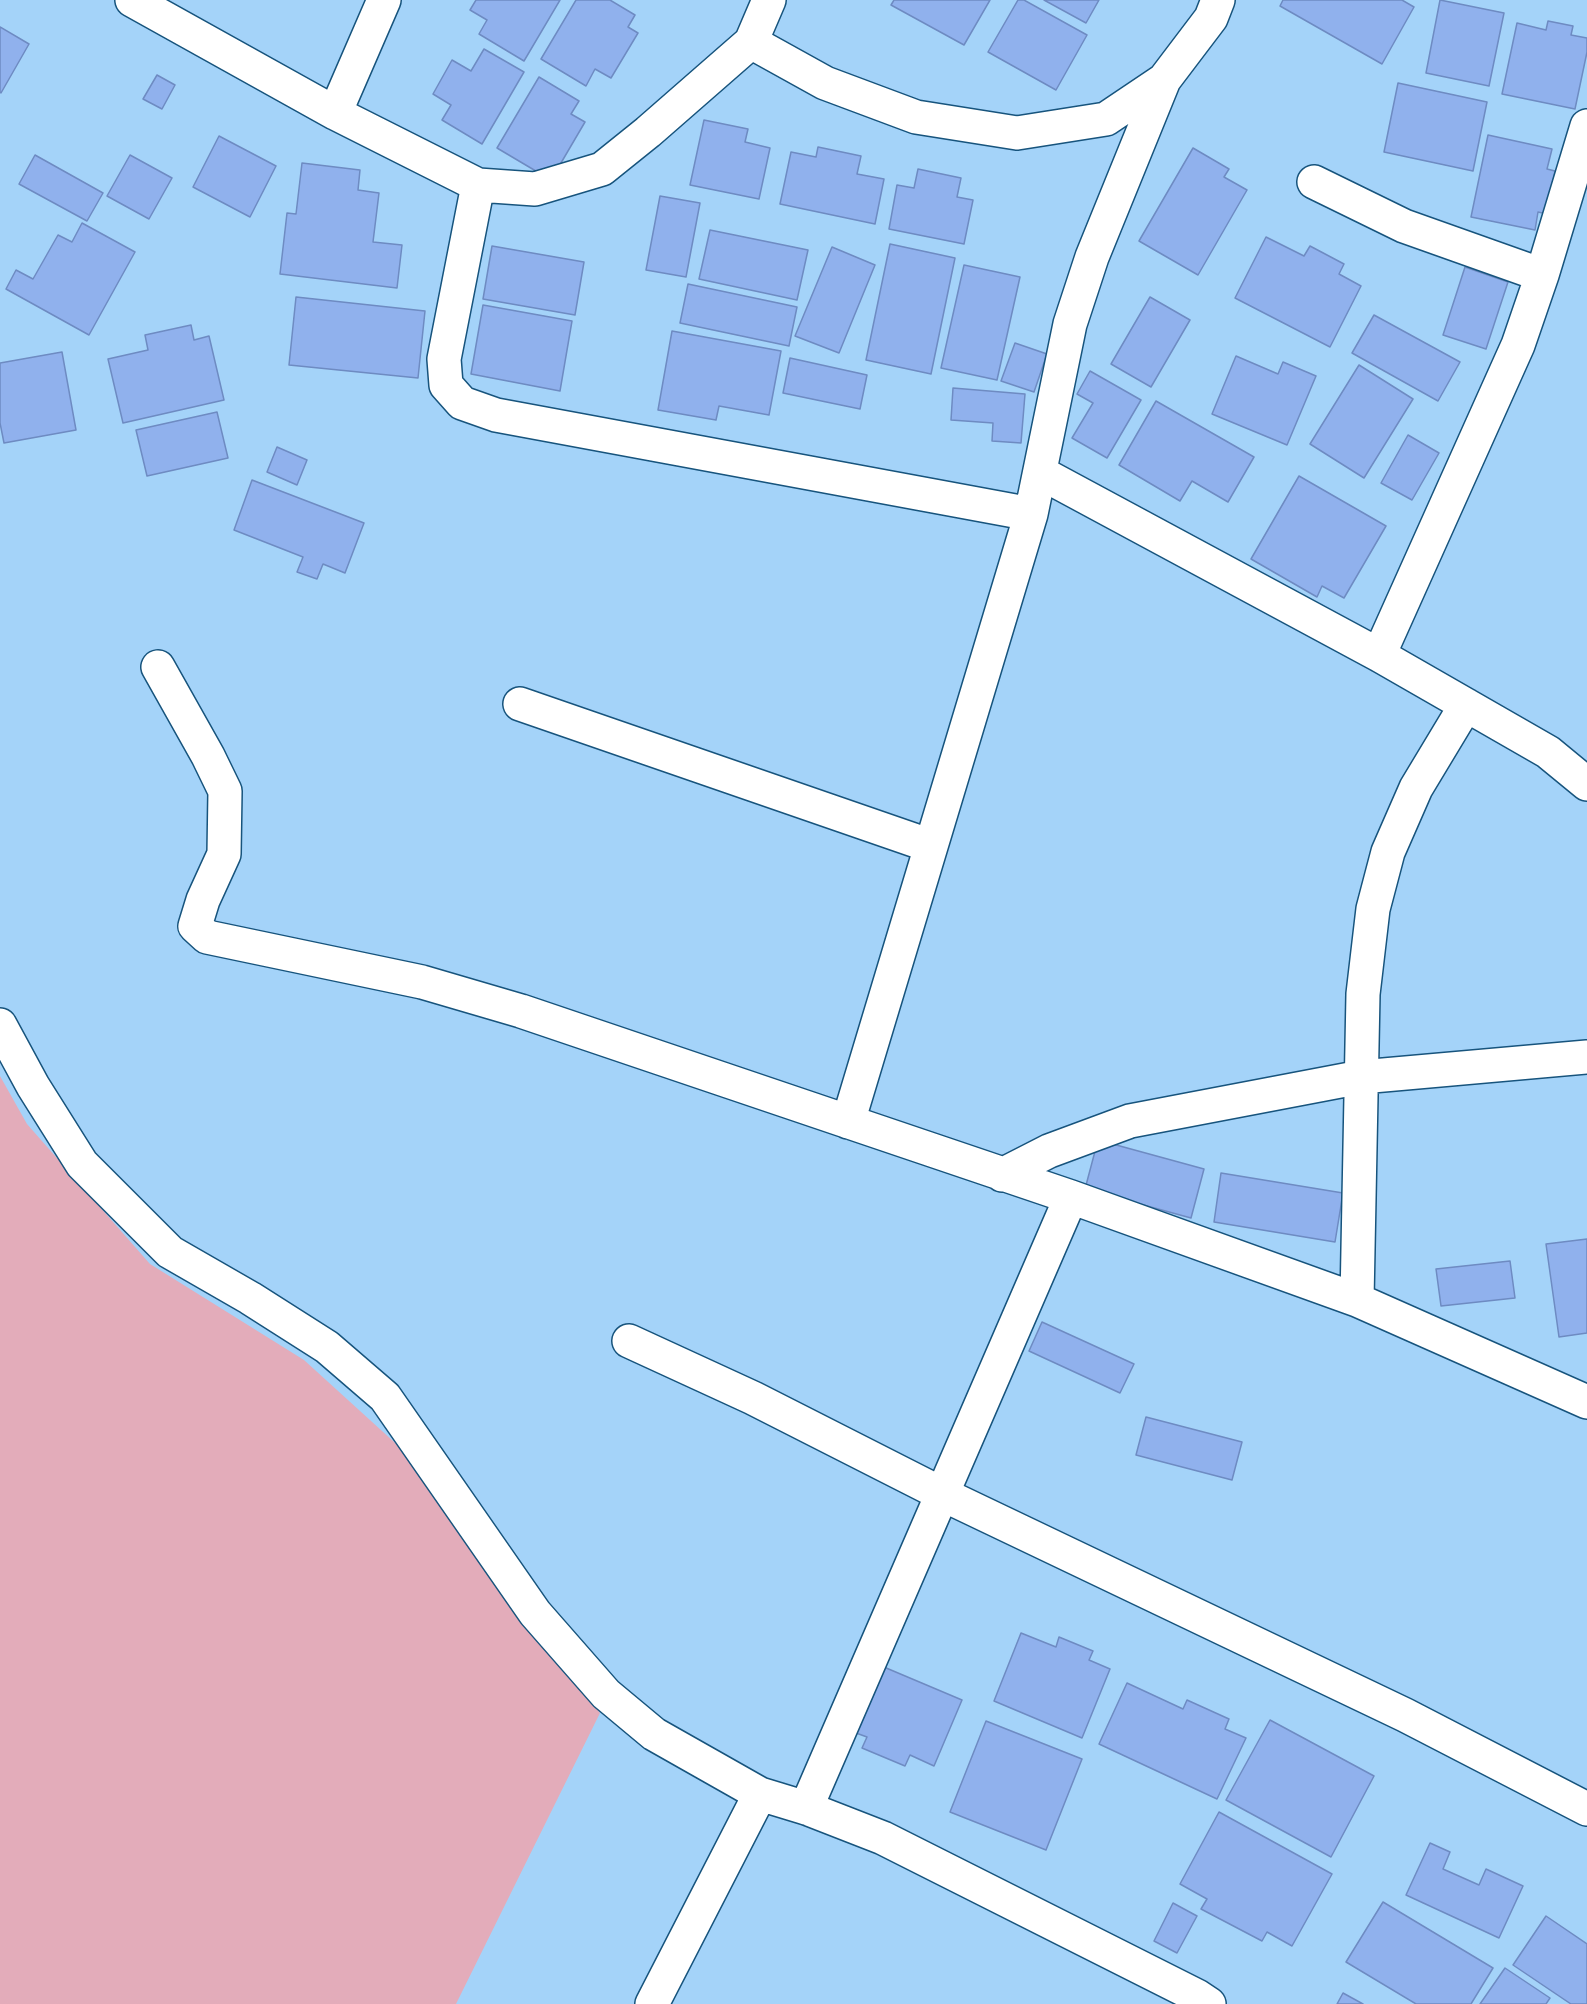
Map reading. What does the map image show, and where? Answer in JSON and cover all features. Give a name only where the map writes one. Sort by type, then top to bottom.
[{"type":"street","points":[[132,0],[335,113],[478,184],[535,189],[602,169],[648,132],[751,42],[769,0]]},
{"type":"street","points":[[335,113],[384,0]]},
{"type":"street","points":[[848,1122],[1031,514],[1070,324],[1092,257],[1164,80],[1211,18],[1218,0]]},
{"type":"street","points":[[751,42],[825,83],[916,117],[1017,133],[1106,119],[1164,80]]},
{"type":"street","points":[[1379,655],[1518,345],[1542,275],[1587,126]]},
{"type":"street","points":[[1314,182],[1404,226],[1542,275]]},
{"type":"street","points":[[478,184],[444,359],[446,385],[462,404],[496,415],[1031,514]]},
{"type":"street","points":[[1041,473],[1379,655],[1548,752],[1587,784]]},
{"type":"street","points":[[158,667],[225,791],[224,854],[203,900],[195,926],[207,938],[422,982],[521,1011],[1071,1197],[1357,1300],[1587,1401]]},
{"type":"street","points":[[520,704],[931,846]]},
{"type":"street","points":[[1357,1300],[1364,993],[1373,909],[1388,852],[1416,788],[1466,705]]},
{"type":"street","points":[[0,1025],[33,1086],[82,1164],[170,1252],[250,1298],[327,1347],[385,1397],[535,1612],[606,1694],[654,1734],[760,1794],[806,1808],[884,1838],[1209,2004]]},
{"type":"street","points":[[1002,1175],[1049,1151],[1131,1121],[1361,1077],[1587,1057]]},
{"type":"street","points":[[806,1808],[1071,1197]]},
{"type":"street","points":[[629,1341],[753,1398],[942,1494],[1405,1715],[1587,1809]]},
{"type":"street","points":[[652,2004],[760,1794]]},
{"type":"shaded area","points":[[0,1076],[27,1124],[150,1264],[304,1360],[415,1461],[498,1580],[600,1713],[456,2004],[0,2004]]},
{"type":"building","points":[[476,0],[560,0],[524,61],[479,34],[487,20],[470,10]]},
{"type":"building","points":[[576,0],[610,0],[635,15],[628,27],[638,33],[611,78],[595,69],[586,86],[541,59]]},
{"type":"building","points":[[894,0],[990,0],[964,45],[891,5]]},
{"type":"building","points":[[1018,0],[1024,0],[1087,35],[1056,90],[988,52]]},
{"type":"building","points":[[1044,0],[1099,0],[1086,23]]},
{"type":"building","points":[[1283,0],[1402,0],[1414,7],[1382,64],[1280,6]]},
{"type":"building","points":[[1440,0],[1504,13],[1489,86],[1426,73]]},
{"type":"building","points":[[1548,21],[1573,26],[1571,35],[1587,38],[1587,52],[1575,109],[1502,94],[1517,23],[1546,30]]},
{"type":"building","points":[[0,27],[29,44],[1,93],[0,92]]},
{"type":"building","points":[[484,49],[524,72],[482,144],[442,120],[451,105],[433,94],[452,60],[471,71]]},
{"type":"building","points":[[157,75],[175,85],[162,109],[143,99]]},
{"type":"building","points":[[539,77],[579,101],[571,114],[585,122],[551,180],[497,148]]},
{"type":"building","points":[[1398,83],[1487,102],[1473,171],[1384,152]]},
{"type":"building","points":[[704,120],[748,129],[745,142],[770,148],[759,199],[690,185]]},
{"type":"building","points":[[1488,135],[1552,149],[1547,169],[1555,171],[1547,214],[1538,212],[1535,230],[1471,217]]},
{"type":"building","points":[[219,136],[276,166],[250,217],[193,187]]},
{"type":"building","points":[[818,147],[861,156],[857,174],[884,179],[875,224],[780,204],[791,152],[816,157]]},
{"type":"building","points":[[1193,148],[1229,169],[1224,177],[1247,190],[1198,275],[1139,241]]},
{"type":"building","points":[[35,155],[103,193],[87,221],[19,184]]},
{"type":"building","points":[[130,155],[172,178],[149,219],[107,196]]},
{"type":"building","points":[[302,163],[360,170],[358,190],[379,193],[373,242],[402,245],[397,288],[280,274],[287,213],[296,214]]},
{"type":"building","points":[[918,169],[961,178],[957,197],[973,200],[964,244],[889,229],[897,185],[914,188]]},
{"type":"building","points":[[660,196],[700,203],[686,277],[646,270]]},
{"type":"building","points":[[82,223],[135,252],[89,335],[6,289],[16,270],[33,279],[58,235],[72,242]]},
{"type":"building","points":[[710,230],[808,250],[797,300],[699,279]]},
{"type":"building","points":[[1266,237],[1304,256],[1310,246],[1344,264],[1339,274],[1361,286],[1330,347],[1235,298]]},
{"type":"building","points":[[890,244],[955,258],[931,374],[866,360]]},
{"type":"building","points":[[492,246],[584,262],[575,315],[483,299]]},
{"type":"building","points":[[832,247],[875,265],[839,353],[795,336]]},
{"type":"building","points":[[964,265],[1020,277],[997,380],[941,368]]},
{"type":"building","points":[[1465,267],[1508,282],[1486,349],[1443,335]]},
{"type":"building","points":[[688,284],[797,307],[789,346],[680,323]]},
{"type":"building","points":[[296,297],[425,311],[418,378],[289,365]]},
{"type":"building","points":[[1150,297],[1190,320],[1151,387],[1111,364]]},
{"type":"building","points":[[483,305],[572,321],[560,391],[471,374]]},
{"type":"building","points":[[1374,315],[1460,362],[1438,401],[1352,353]]},
{"type":"building","points":[[191,325],[194,340],[209,336],[224,400],[123,423],[108,359],[148,350],[145,335]]},
{"type":"building","points":[[672,331],[781,351],[769,415],[719,406],[716,420],[658,410]]},
{"type":"building","points":[[1015,343],[1047,354],[1034,392],[1001,381]]},
{"type":"building","points":[[62,352],[76,430],[4,443],[0,423],[0,363]]},
{"type":"building","points":[[1236,356],[1278,374],[1283,362],[1316,376],[1287,445],[1212,414]]},
{"type":"building","points":[[790,358],[867,375],[860,409],[783,393]]},
{"type":"building","points":[[1359,365],[1413,399],[1364,478],[1310,444]]},
{"type":"building","points":[[1090,371],[1141,400],[1107,458],[1072,438],[1093,403],[1077,394]]},
{"type":"building","points":[[953,388],[1025,394],[1021,443],[992,441],[993,423],[951,420]]},
{"type":"building","points":[[1156,401],[1254,457],[1228,502],[1192,481],[1180,501],[1119,465]]},
{"type":"building","points":[[217,412],[228,458],[147,476],[136,430]]},
{"type":"building","points":[[1408,435],[1439,453],[1412,500],[1381,483]]},
{"type":"building","points":[[277,447],[307,460],[297,485],[267,472]]},
{"type":"building","points":[[1299,476],[1386,526],[1344,598],[1322,586],[1317,597],[1251,559]]},
{"type":"building","points":[[252,480],[364,523],[345,573],[323,564],[317,579],[297,572],[303,557],[234,530]]},
{"type":"building","points":[[1098,1140],[1204,1169],[1191,1218],[1085,1189]]},
{"type":"building","points":[[1221,1173],[1343,1193],[1335,1242],[1214,1222]]},
{"type":"building","points":[[1587,1239],[1587,1333],[1559,1337],[1546,1244]]},
{"type":"building","points":[[1510,1261],[1515,1298],[1441,1306],[1436,1269]]},
{"type":"building","points":[[1042,1322],[1134,1364],[1120,1393],[1029,1351]]},
{"type":"building","points":[[1146,1417],[1242,1442],[1232,1480],[1136,1455]]},
{"type":"building","points":[[1021,1633],[1056,1647],[1059,1637],[1093,1651],[1089,1660],[1110,1669],[1082,1738],[994,1701]]},
{"type":"building","points":[[872,1662],[962,1700],[934,1766],[910,1755],[905,1766],[862,1748],[867,1737],[845,1729]]},
{"type":"building","points":[[1127,1683],[1183,1709],[1187,1700],[1229,1719],[1225,1729],[1246,1738],[1217,1799],[1099,1744]]},
{"type":"building","points":[[1270,1720],[1374,1776],[1331,1857],[1226,1800]]},
{"type":"building","points":[[986,1721],[1082,1759],[1046,1850],[950,1812]]},
{"type":"building","points":[[1219,1812],[1332,1874],[1292,1946],[1267,1932],[1262,1941],[1201,1909],[1207,1899],[1180,1884]]},
{"type":"building","points":[[1430,1843],[1450,1852],[1443,1869],[1479,1885],[1486,1869],[1523,1886],[1499,1938],[1406,1895]]},
{"type":"building","points":[[1383,1902],[1493,1968],[1471,2004],[1416,2004],[1346,1962]]},
{"type":"building","points":[[1173,1903],[1197,1916],[1177,1953],[1154,1941]]},
{"type":"building","points":[[1546,1916],[1587,1944],[1587,2004],[1571,2004],[1513,1965]]},
{"type":"building","points":[[1505,1968],[1550,1998],[1546,2004],[1480,2004]]},
{"type":"building","points":[[1343,1993],[1363,2004],[1337,2004]]}]
